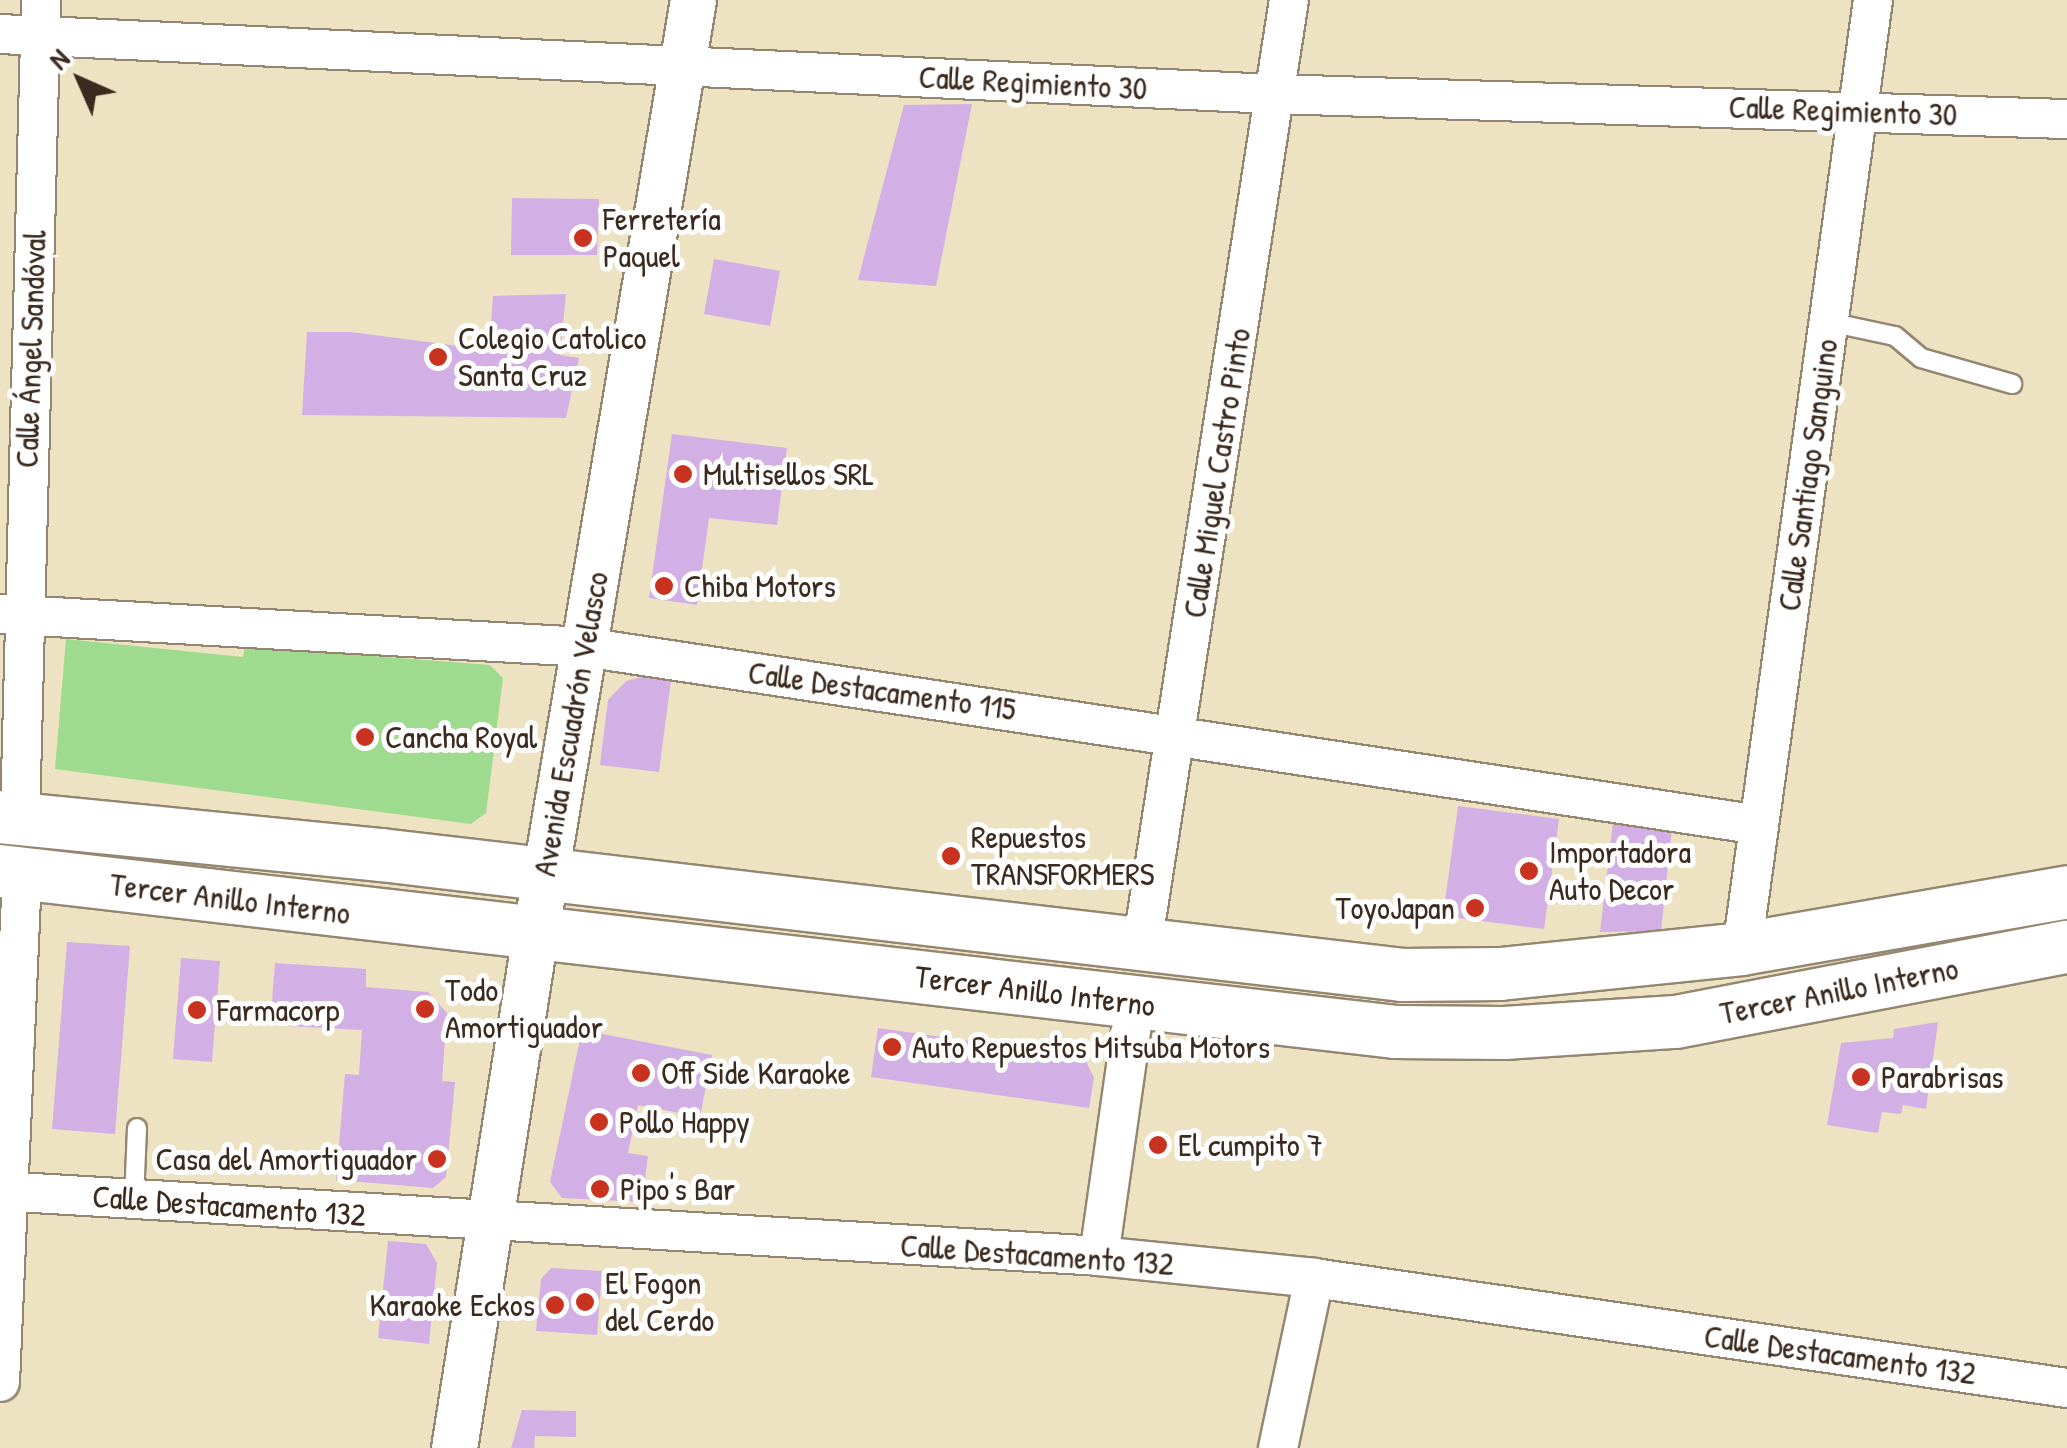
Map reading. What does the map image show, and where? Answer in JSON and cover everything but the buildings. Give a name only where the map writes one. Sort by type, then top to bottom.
[{"type":"main road","name":"Tercer Anillo Interno","points":[[10,817],[381,854],[545,877],[1402,975],[1500,974],[1742,949],[2067,892]]},
{"type":"main road","points":[[228,897],[343,895],[367,890],[376,881],[381,854]]},
{"type":"main road","name":"Tercer Anillo Interno","points":[[11,872],[1395,1032],[1504,1033],[1676,1022],[2067,947]]},
{"type":"main road","points":[[705,952],[716,921],[727,915],[822,922],[852,913]]},
{"type":"main road","points":[[1676,1022],[1713,1000],[1742,949]]},
{"type":"street","name":"Avenida Escuadrón Velasco","points":[[454,1448],[535,935],[693,0]]},
{"type":"street","name":"Calle Miguel Castro Pinto","points":[[1142,946],[1289,0]]},
{"type":"street","name":"Calle Santiago Sanguino","points":[[1742,949],[1874,0]]},
{"type":"street","name":"Calle Regimiento 30","points":[[0,34],[40,18],[682,68],[1274,94],[2067,119]]},
{"type":"street","name":"Calle Ángel Sandóval","points":[[10,817],[12,615],[40,18]]},
{"type":"street","name":"Calle Destacamento 115","points":[[12,615],[584,647],[1759,825]]},
{"type":"street","points":[[0,1382],[11,872]]},
{"type":"street","points":[[1099,1256],[1135,1003]]},
{"type":"street","name":"Calle Destacamento 132","points":[[3,1191],[490,1223],[1099,1256],[1314,1278],[2067,1388]]},
{"type":"street","points":[[1278,1448],[1314,1278]]},
{"type":"lane","points":[[1830,322],[1895,336],[1920,358],[2012,384]]},
{"type":"lane","points":[[134,1200],[137,1128]]},
{"type":"green space","name":"Cancha Royal","points":[[66,639],[243,657],[245,646],[490,665],[503,678],[486,813],[471,824],[55,769]]},
{"type":"place","name":"Ferretería Paquel","points":[[583,238]]},
{"type":"place","name":"Colegio Catolico Santa Cruz","points":[[438,357]]},
{"type":"place","name":"Multisellos SRL","points":[[683,474]]},
{"type":"place","name":"Chiba Motors","points":[[664,586]]},
{"type":"place","name":"Cancha Royal","points":[[365,737]]},
{"type":"place","name":"Repuestos TRANSFORMERS","points":[[951,856]]},
{"type":"place","name":"Importadora Auto Decor","points":[[1529,871]]},
{"type":"place","name":"ToyoJapan","points":[[1475,908]]},
{"type":"place","name":"Todo Amortiguador","points":[[425,1009]]},
{"type":"place","name":"Farmacorp","points":[[197,1010]]},
{"type":"place","name":"Auto Repuestos Mitsuba Motors","points":[[892,1047]]},
{"type":"place","name":"Off Side Karaoke","points":[[641,1073]]},
{"type":"place","name":"Parabrisas","points":[[1861,1077]]},
{"type":"place","name":"Pollo Happy","points":[[599,1122]]},
{"type":"place","name":"El cumpito 7","points":[[1158,1145]]},
{"type":"place","name":"Casa del Amortiguador","points":[[437,1159]]},
{"type":"place","name":"Pipo's Bar","points":[[600,1189]]},
{"type":"place","name":"El Fogon del Cerdo","points":[[585,1302]]},
{"type":"place","name":"Karaoke Eckos","points":[[555,1305]]}]
